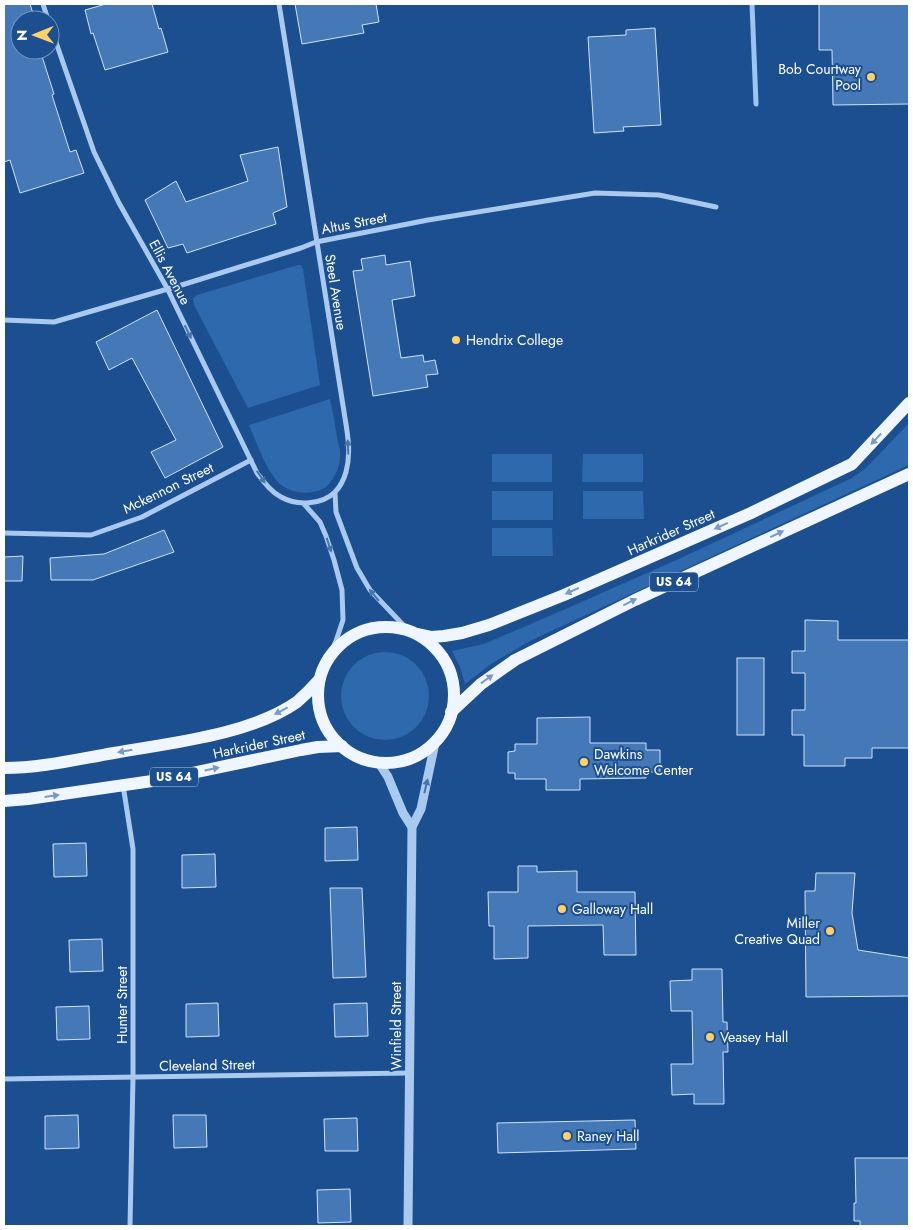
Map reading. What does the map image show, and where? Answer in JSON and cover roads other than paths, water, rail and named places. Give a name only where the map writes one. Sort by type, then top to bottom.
[{"type":"main road","name":"Harkrider Street","points":[[413,632],[432,637],[444,636],[489,625],[564,595],[751,513],[852,464],[909,403]]},
{"type":"main road","name":"US 64","points":[[451,712],[481,684],[514,660],[635,600],[909,474]]},
{"type":"main road","points":[[391,627],[413,632],[429,643],[444,660],[452,680],[453,702],[447,724],[435,743],[419,754],[400,761],[379,763],[347,751],[334,740],[323,720],[318,698],[319,680],[326,663],[337,647],[353,635],[372,628],[391,627]]},
{"type":"main road","name":"Harkrider Street","points":[[4,768],[55,763],[174,743],[226,732],[257,722],[284,710],[308,693],[319,680]]},
{"type":"main road","name":"Harkrider Street","points":[[4,801],[159,780],[301,750],[342,746]]},
{"type":"street","name":"Steel Avenue","points":[[279,4],[348,444],[346,474],[335,493]]},
{"type":"street","name":"Ellis Avenue","points":[[60,53],[94,152],[119,203],[167,288],[251,460],[262,479],[274,492],[281,497],[304,504]]},
{"type":"street","name":"Altus Street","points":[[4,320],[54,322],[316,242],[428,220],[595,193],[659,194],[716,207]]},
{"type":"street","name":"Mckennon Street","points":[[4,533],[91,535],[142,517],[251,460]]},
{"type":"street","points":[[326,663],[343,620],[342,590],[320,522],[304,504],[321,500],[335,493],[336,512],[357,568],[370,590],[413,632]]},
{"type":"street","name":"Winfield Street","points":[[408,1226],[412,827],[421,809],[435,743]]},
{"type":"street","name":"Winfield Street","points":[[379,763],[388,777],[403,813],[412,827]]},
{"type":"street","name":"Hunter Street","points":[[123,785],[133,849],[133,1077],[130,1226]]},
{"type":"street","name":"Cleveland Street","points":[[4,1079],[410,1073]]},
{"type":"waterway","points":[[752,4],[756,104]]},
{"type":"place","name":"Bob Courtway Pool","points":[[871,77]]},
{"type":"place","name":"Hendrix College","points":[[456,340]]},
{"type":"place","name":"Dawkins Welcome Center","points":[[584,762]]},
{"type":"place","name":"Galloway Hall","points":[[562,909]]},
{"type":"place","name":"Miller Creative Quad","points":[[830,931]]},
{"type":"place","name":"Veasey Hall","points":[[710,1037]]},
{"type":"place","name":"Raney Hall","points":[[567,1136]]}]
